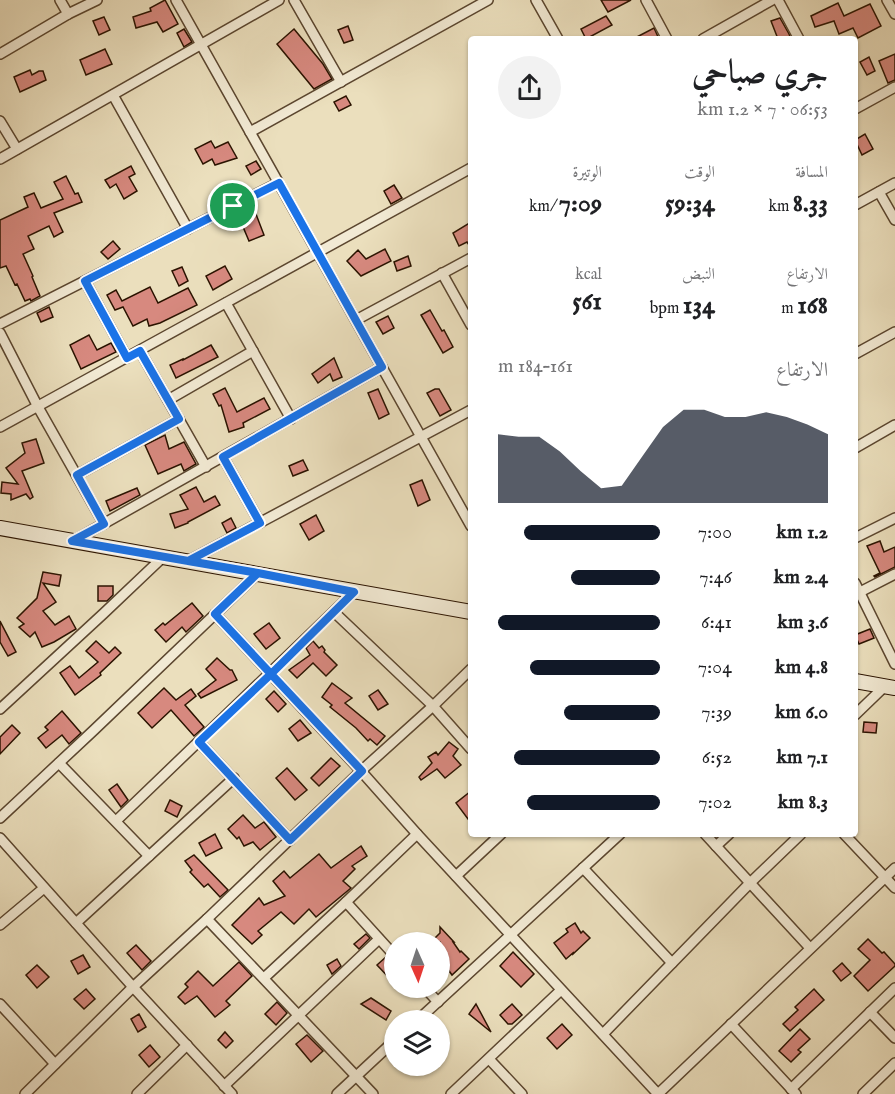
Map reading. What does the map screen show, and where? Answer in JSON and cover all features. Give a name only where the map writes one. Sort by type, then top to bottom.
[{"type":"street","points":[[60,0],[68,14]]},
{"type":"street","points":[[0,54],[68,14],[97,0]]},
{"type":"street","points":[[176,0],[468,520]]},
{"type":"street","points":[[0,159],[279,0]]},
{"type":"street","points":[[294,0],[341,82]]},
{"type":"street","points":[[250,132],[488,0]]},
{"type":"street","points":[[536,0],[556,36]]},
{"type":"street","points":[[646,0],[665,36]]},
{"type":"street","points":[[708,36],[772,0]]},
{"type":"street","points":[[778,0],[797,36]]},
{"type":"street","points":[[887,0],[895,14]]},
{"type":"street","points":[[858,107],[895,87]]},
{"type":"street","points":[[113,95],[188,229]]},
{"type":"street","points":[[0,121],[17,149]]},
{"type":"street","points":[[0,427],[468,170]]},
{"type":"street","points":[[0,324],[279,183]]},
{"type":"street","points":[[858,202],[895,183]]},
{"type":"street","points":[[879,192],[895,220]]},
{"type":"street","points":[[356,320],[468,260]]},
{"type":"street","points":[[442,273],[468,319]]},
{"type":"street","points":[[85,281],[127,358]]},
{"type":"street","points":[[226,303],[291,419]]},
{"type":"street","points":[[858,352],[895,332]]},
{"type":"street","points":[[0,333],[38,407],[104,524]]},
{"type":"street","points":[[140,351],[206,467]]},
{"type":"street","points":[[168,400],[253,351]]},
{"type":"street","points":[[72,541],[382,367]]},
{"type":"street","points":[[188,561],[468,412]]},
{"type":"street","points":[[77,475],[179,419]]},
{"type":"street","points":[[858,446],[895,425]]},
{"type":"street","points":[[223,457],[260,523]]},
{"type":"street","points":[[461,507],[468,504]]},
{"type":"street","points":[[858,536],[895,518]]},
{"type":"street","points":[[0,528],[468,611]]},
{"type":"street","points":[[2,702],[95,622],[162,558]]},
{"type":"street","points":[[0,818],[258,573]]},
{"type":"street","points":[[860,592],[895,574]]},
{"type":"street","points":[[858,588],[895,664]]},
{"type":"street","points":[[116,821],[354,592]]},
{"type":"street","points":[[334,612],[433,706],[468,746]]},
{"type":"street","points":[[215,614],[658,1094],[895,868]]},
{"type":"street","points":[[25,1094],[133,987],[468,672]]},
{"type":"street","points":[[858,682],[890,687]]},
{"type":"street","points":[[858,713],[890,687]]},
{"type":"street","points":[[199,742],[290,840]]},
{"type":"street","points":[[59,763],[148,856]]},
{"type":"street","points":[[76,923],[234,778]]},
{"type":"street","points":[[264,978],[417,834]]},
{"type":"street","points":[[456,876],[498,837]]},
{"type":"street","points":[[429,1010],[617,837]]},
{"type":"street","points":[[708,837],[810,948]]},
{"type":"street","points":[[716,846],[726,837]]},
{"type":"street","points":[[603,1034],[798,837]]},
{"type":"street","points":[[847,837],[895,888]]},
{"type":"street","points":[[0,838],[232,1094]]},
{"type":"street","points":[[583,868],[672,963]]},
{"type":"street","points":[[0,925],[44,888]]},
{"type":"street","points":[[346,902],[384,944]]},
{"type":"street","points":[[207,919],[373,1094]]},
{"type":"street","points":[[224,1086],[380,939]]},
{"type":"street","points":[[731,1024],[794,1091],[895,988]]},
{"type":"street","points":[[451,1094],[561,990]]},
{"type":"street","points":[[434,998],[438,1002]]},
{"type":"street","points":[[0,1004],[56,1064]]},
{"type":"street","points":[[870,1012],[895,1038]]},
{"type":"street","points":[[137,1094],[187,1045]]},
{"type":"street","points":[[337,1094],[384,1050]]},
{"type":"street","points":[[489,1059],[522,1094]]},
{"type":"street","points":[[863,1094],[895,1063]]},
{"type":"building","points":[[165,0],[178,24],[163,32],[157,22],[136,28],[133,17],[151,11],[150,8]]},
{"type":"building","points":[[601,0],[631,0],[608,12]]},
{"type":"building","points":[[838,3],[844,16],[870,4],[881,26],[858,38],[853,28],[839,34],[834,21],[815,27],[811,16]]},
{"type":"building","points":[[606,16],[612,25],[592,36],[584,36],[581,29]]},
{"type":"building","points":[[104,17],[110,30],[99,35],[93,21]]},
{"type":"building","points":[[780,18],[790,36],[777,36],[771,21]]},
{"type":"building","points":[[348,26],[353,40],[344,43],[338,30]]},
{"type":"building","points":[[654,28],[658,36],[639,36]]},
{"type":"building","points":[[184,29],[192,42],[184,47],[177,33]]},
{"type":"building","points":[[294,29],[323,64],[332,79],[314,89],[277,44]]},
{"type":"building","points":[[105,49],[112,64],[86,75],[80,60]]},
{"type":"building","points":[[895,54],[895,80],[888,83],[879,61]]},
{"type":"building","points":[[869,57],[875,71],[867,75],[860,62]]},
{"type":"building","points":[[30,70],[32,75],[43,71],[46,80],[20,92],[14,77]]},
{"type":"building","points":[[346,96],[351,105],[339,111],[334,102]]},
{"type":"building","points":[[865,134],[873,149],[862,155],[858,146],[858,138]]},
{"type":"building","points":[[211,141],[215,148],[228,142],[237,158],[215,165],[212,159],[203,164],[195,149]]},
{"type":"building","points":[[256,161],[261,169],[251,175],[246,166]]},
{"type":"building","points":[[131,166],[135,174],[129,177],[137,191],[124,199],[116,184],[110,188],[105,180]]},
{"type":"building","points":[[66,176],[82,202],[54,213],[63,232],[54,237],[49,226],[28,236],[34,249],[23,254],[40,296],[31,301],[30,299],[25,301],[6,266],[0,268],[0,220],[28,207],[24,197],[34,193],[41,208],[63,199],[54,182]]},
{"type":"building","points":[[394,185],[402,198],[391,204],[384,191]]},
{"type":"building","points":[[254,209],[264,235],[249,241],[238,215]]},
{"type":"building","points":[[468,224],[468,244],[459,246],[453,233]]},
{"type":"building","points":[[113,241],[120,249],[108,259],[101,252]]},
{"type":"building","points":[[385,249],[391,261],[361,276],[347,261],[358,250],[366,259]]},
{"type":"building","points":[[408,256],[411,266],[397,271],[394,262]]},
{"type":"building","points":[[225,266],[232,279],[213,290],[206,276]]},
{"type":"building","points":[[182,267],[188,281],[179,286],[172,271]]},
{"type":"building","points":[[150,287],[158,303],[188,288],[197,305],[160,323],[149,326],[147,319],[133,326],[123,307],[115,310],[107,295],[116,290],[122,301]]},
{"type":"building","points":[[49,307],[53,317],[41,322],[37,313]]},
{"type":"building","points":[[430,310],[453,347],[443,353],[421,315]]},
{"type":"building","points":[[388,316],[394,328],[383,334],[376,322]]},
{"type":"building","points":[[89,335],[97,350],[111,343],[116,352],[81,369],[70,345]]},
{"type":"building","points":[[211,345],[218,357],[176,378],[170,365]]},
{"type":"building","points":[[334,358],[342,377],[333,381],[330,374],[318,383],[312,374]]},
{"type":"building","points":[[225,388],[237,412],[264,398],[270,409],[243,423],[244,427],[229,432],[221,405],[219,406],[213,394]]},
{"type":"building","points":[[378,389],[389,414],[379,419],[368,393]]},
{"type":"building","points":[[439,389],[451,410],[440,416],[427,393]]},
{"type":"building","points":[[165,435],[169,449],[184,442],[196,464],[184,471],[181,464],[158,474],[145,445]]},
{"type":"building","points":[[36,439],[44,463],[22,471],[33,497],[30,499],[26,494],[11,500],[11,494],[1,493],[2,482],[18,484],[6,468],[25,453],[22,443]]},
{"type":"building","points":[[303,460],[308,470],[293,476],[289,466]]},
{"type":"building","points":[[422,480],[430,500],[418,506],[410,485]]},
{"type":"building","points":[[196,487],[204,502],[215,496],[220,505],[175,528],[170,514],[188,509],[180,495]]},
{"type":"building","points":[[137,488],[140,495],[110,511],[106,501]]},
{"type":"building","points":[[316,515],[324,531],[309,540],[300,524]]},
{"type":"building","points":[[231,518],[236,528],[227,533],[222,523]]},
{"type":"building","points":[[880,541],[884,552],[895,547],[895,567],[875,577],[880,573],[867,546]]},
{"type":"building","points":[[43,572],[61,575],[59,586],[43,583],[56,602],[43,611],[55,625],[69,616],[76,629],[42,647],[35,632],[30,637],[19,627],[24,624],[17,618],[37,598]]},
{"type":"building","points":[[98,586],[113,586],[113,595],[107,601],[98,601]]},
{"type":"building","points":[[192,603],[203,616],[186,632],[182,627],[166,642],[155,630],[163,623],[165,625]]},
{"type":"building","points":[[0,621],[16,652],[8,656],[0,642]]},
{"type":"building","points":[[269,623],[280,638],[266,649],[254,634]]},
{"type":"building","points":[[870,629],[874,638],[859,644],[858,634]]},
{"type":"building","points":[[96,641],[109,653],[115,647],[121,653],[100,673],[101,675],[75,695],[60,673],[70,666],[79,678],[98,662],[86,651]]},
{"type":"building","points":[[313,641],[319,648],[322,646],[324,652],[337,665],[326,676],[313,663],[297,678],[289,670],[310,655],[306,648]]},
{"type":"building","points":[[217,658],[232,670],[237,680],[201,698],[198,694],[216,680],[206,669]]},
{"type":"building","points":[[332,683],[352,698],[345,703],[385,736],[377,745],[370,739],[368,741],[322,697]]},
{"type":"building","points":[[164,688],[176,700],[191,689],[196,696],[185,705],[204,727],[194,736],[171,710],[152,728],[138,713]]},
{"type":"building","points":[[378,690],[388,704],[378,710],[369,696]]},
{"type":"building","points":[[274,691],[286,704],[278,712],[266,699]]},
{"type":"building","points":[[62,711],[81,733],[69,744],[62,735],[46,748],[38,738],[48,730],[45,727]]},
{"type":"building","points":[[300,720],[311,733],[298,741],[289,729]]},
{"type":"building","points":[[864,722],[877,723],[876,733],[863,732]]},
{"type":"building","points":[[12,725],[20,733],[0,754],[0,737]]},
{"type":"building","points":[[449,742],[458,749],[453,756],[461,765],[445,778],[437,769],[421,780],[419,777],[432,763],[428,757],[436,752],[438,755]]},
{"type":"building","points":[[331,758],[340,766],[319,786],[311,778]]},
{"type":"building","points":[[287,768],[307,790],[295,800],[276,778]]},
{"type":"building","points":[[117,784],[128,800],[121,807],[109,790]]},
{"type":"building","points":[[468,793],[468,819],[456,803]]},
{"type":"building","points":[[170,800],[182,806],[177,817],[165,811]]},
{"type":"building","points":[[243,815],[255,828],[264,822],[276,837],[260,850],[253,842],[244,846],[239,837],[237,839],[228,829]]},
{"type":"building","points":[[215,834],[222,848],[206,856],[199,843]]},
{"type":"building","points":[[361,846],[367,856],[352,866],[355,869],[343,881],[351,888],[316,917],[309,909],[294,924],[281,912],[258,931],[262,935],[252,944],[232,925],[259,898],[264,905],[285,896],[273,881],[284,871],[290,878],[319,854],[331,868]]},
{"type":"building","points":[[194,855],[228,890],[220,897],[208,884],[204,887],[190,872],[192,870],[185,861]]},
{"type":"building","points":[[575,923],[581,933],[583,931],[590,938],[566,959],[554,943],[568,932],[566,929]]},
{"type":"building","points":[[366,934],[370,938],[359,949],[354,944]]},
{"type":"building","points":[[450,938],[460,952],[469,959],[452,975],[450,972]]},
{"type":"building","points":[[868,939],[882,953],[884,952],[895,966],[868,991],[854,976],[870,960],[858,949]]},
{"type":"building","points":[[136,945],[151,961],[142,970],[127,953]]},
{"type":"building","points":[[513,952],[534,974],[521,987],[500,966]]},
{"type":"building","points":[[83,955],[90,967],[78,974],[71,961]]},
{"type":"building","points":[[337,959],[341,966],[332,974],[327,965]]},
{"type":"building","points":[[384,959],[384,972],[377,965]]},
{"type":"building","points":[[239,962],[252,976],[226,1001],[230,1005],[215,1017],[197,996],[185,1004],[178,997],[188,987],[185,984],[198,971],[213,986]]},
{"type":"building","points":[[842,963],[851,973],[841,981],[833,971]]},
{"type":"building","points":[[37,965],[49,977],[37,988],[26,975]]},
{"type":"building","points":[[86,989],[95,999],[84,1009],[74,999]]},
{"type":"building","points":[[814,989],[824,1000],[790,1031],[783,1024],[798,1010],[795,1007]]},
{"type":"building","points":[[371,998],[389,1010],[384,1010],[384,1019],[361,1004]]},
{"type":"building","points":[[277,1002],[287,1013],[276,1025],[265,1014]]},
{"type":"building","points":[[476,1004],[491,1032],[469,1014]]},
{"type":"building","points":[[512,1004],[522,1015],[512,1024],[508,1024],[500,1015]]},
{"type":"building","points":[[139,1014],[146,1027],[138,1032],[131,1019]]},
{"type":"building","points":[[562,1024],[572,1035],[557,1049],[547,1038]]},
{"type":"building","points":[[800,1029],[810,1039],[798,1050],[801,1052],[791,1062],[779,1051]]},
{"type":"building","points":[[225,1032],[233,1041],[226,1048],[218,1040]]},
{"type":"building","points":[[307,1035],[323,1051],[311,1062],[296,1044]]},
{"type":"building","points":[[150,1045],[160,1057],[149,1067],[139,1055]]},
{"type":"route","points":[[233,206],[85,281],[127,358],[140,351],[179,419],[77,475],[104,524],[72,541],[162,558],[258,573],[215,614],[271,674],[199,742],[290,840],[362,771],[271,674],[354,592],[258,573],[188,561],[260,523],[223,457],[382,367],[279,183],[233,206]]}]
